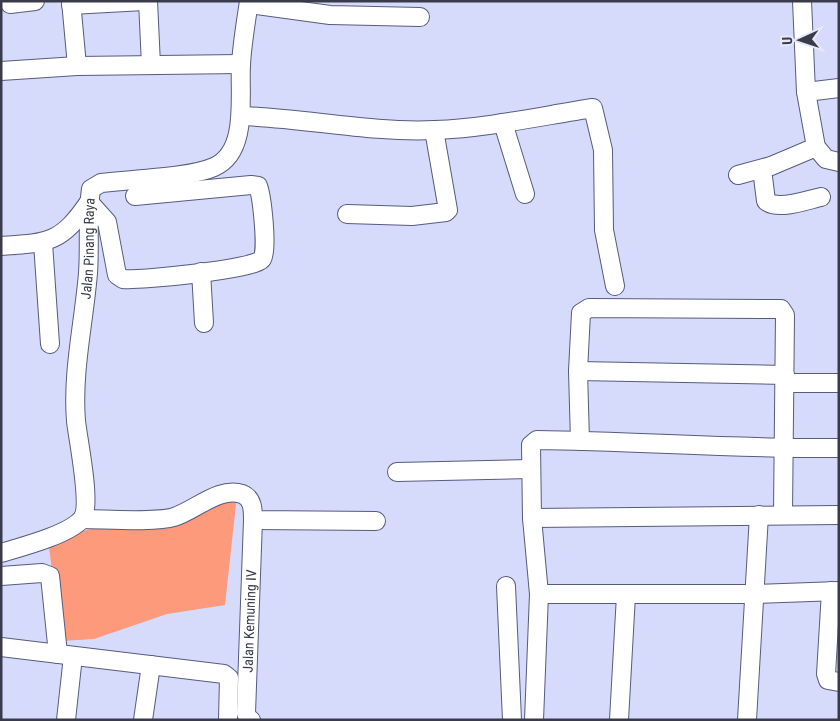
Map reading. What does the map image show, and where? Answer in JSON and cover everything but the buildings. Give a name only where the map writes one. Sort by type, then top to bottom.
[{"type":"street","points":[[10,4],[35,1]]},
{"type":"street","points":[[77,66],[71,3],[144,1]]},
{"type":"street","points":[[148,1],[152,65]]},
{"type":"street","points":[[802,1],[806,92],[816,146],[826,159],[839,162]]},
{"type":"street","points":[[249,3],[330,15],[420,17]]},
{"type":"street","name":"Jalan Pinang Raya","points":[[82,519],[86,508],[86,491],[76,412],[77,368],[88,271],[89,202],[91,189],[98,183],[195,172],[216,166],[229,154],[238,135],[241,116],[241,64],[249,3]]},
{"type":"street","points":[[1,71],[77,66],[241,64]]},
{"type":"street","points":[[806,92],[839,88]]},
{"type":"street","points":[[241,116],[318,124],[434,130],[504,122],[593,108],[603,150],[604,230],[615,286]]},
{"type":"street","points":[[504,122],[525,194]]},
{"type":"street","points":[[347,214],[412,216],[446,212],[448,210],[434,130]]},
{"type":"street","points":[[738,175],[762,169],[816,146]]},
{"type":"street","points":[[762,169],[766,201],[770,204],[780,205],[821,197]]},
{"type":"street","points":[[1,246],[43,243],[60,235],[74,224],[89,202],[107,222],[118,277],[130,280],[234,269],[258,263],[262,259],[264,244],[258,186],[251,184],[135,196]]},
{"type":"street","points":[[43,243],[50,344]]},
{"type":"street","points":[[200,272],[204,323]]},
{"type":"street","points":[[580,441],[578,371],[580,313],[585,309],[781,309],[785,313],[783,514]]},
{"type":"street","points":[[578,371],[785,379],[839,383]]},
{"type":"street","points":[[534,720],[539,594],[532,518],[530,469],[531,445],[533,442],[536,440],[839,448]]},
{"type":"street","points":[[397,472],[530,469]]},
{"type":"street","name":"Jalan Kemuning IV","points":[[82,519],[173,517],[230,492],[242,494],[248,498],[253,507],[253,520],[246,713],[251,720]]},
{"type":"street","points":[[532,518],[759,514],[839,515]]},
{"type":"street","points":[[747,720],[759,514]]},
{"type":"street","points":[[1,553],[49,538],[82,519]]},
{"type":"street","points":[[253,520],[376,521]]},
{"type":"street","points":[[1,576],[42,573],[50,576],[65,655],[66,720]]},
{"type":"street","points":[[506,586],[512,720]]},
{"type":"street","points":[[539,594],[755,594],[835,591],[826,674],[828,680],[839,682]]},
{"type":"street","points":[[619,720],[626,595]]},
{"type":"street","points":[[1,647],[227,675],[230,685],[228,720]]},
{"type":"street","points":[[144,720],[151,665]]},
{"type":"shaded area","points":[[237,495],[225,605],[167,614],[94,639],[61,641],[48,539]]}]
